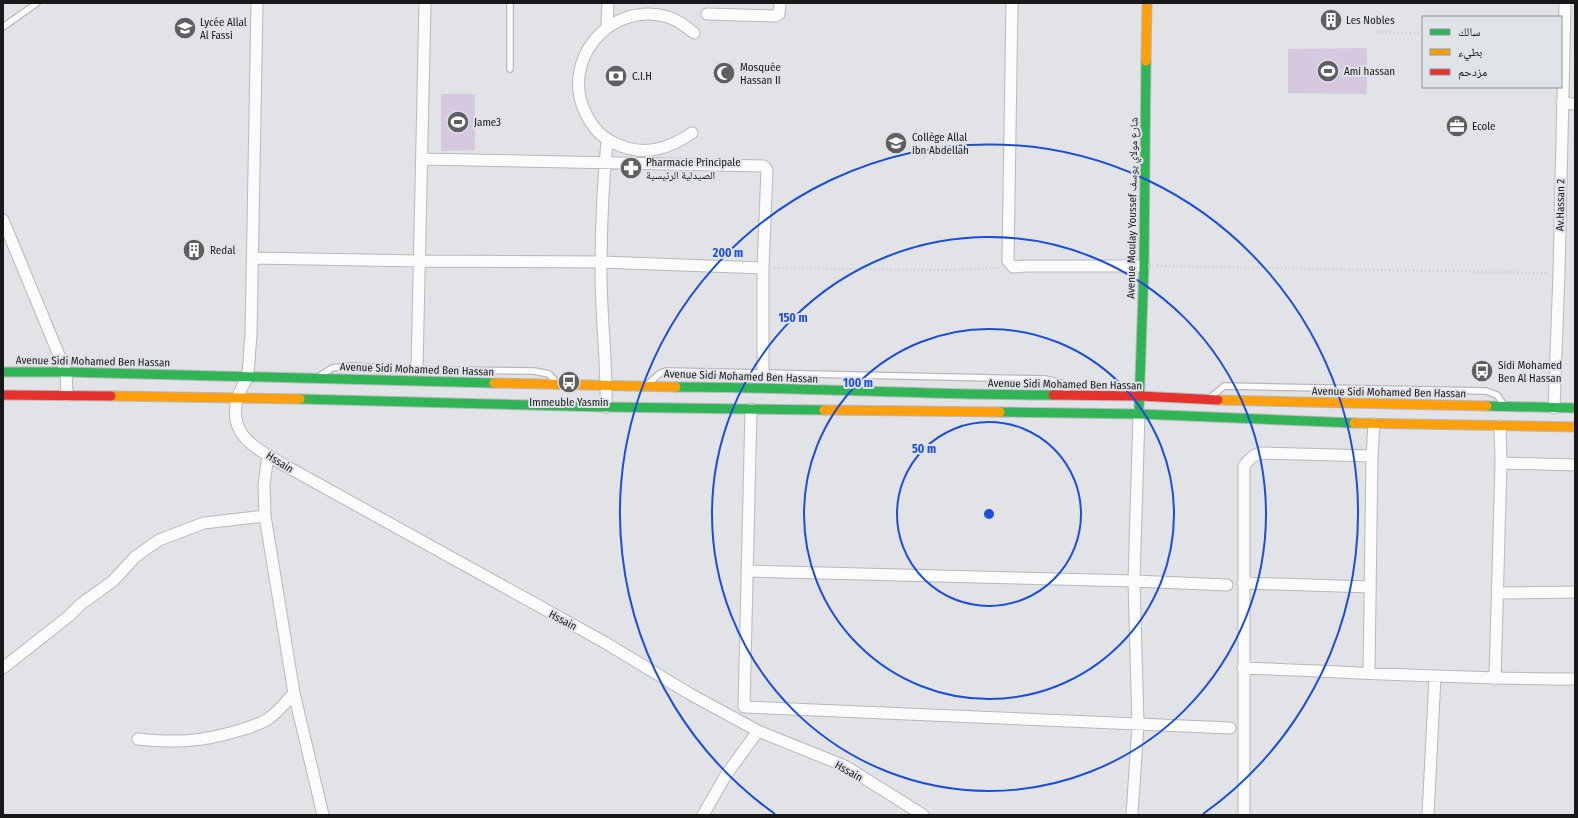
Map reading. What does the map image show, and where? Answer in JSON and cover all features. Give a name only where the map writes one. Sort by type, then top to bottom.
[{"type":"street","name":"Hssain","points":[[257,3],[251,337],[247,376],[238,397],[235,419],[241,434],[268,455],[313,482],[604,642],[690,694],[758,731],[845,766],[923,815]]},
{"type":"street","points":[[417,369],[425,3]]},
{"type":"street","points":[[607,26],[608,3]]},
{"type":"street","points":[[707,14],[775,16],[779,14],[780,3]]},
{"type":"street","points":[[1012,3],[1008,261],[1013,267],[1144,266]]},
{"type":"street","name":"Avenue Moulay Youssef شارع مولاي يوسف","points":[[1139,414],[1144,266],[1147,3]]},
{"type":"street","name":"Av.Hassan 2","points":[[1554,408],[1559,273],[1565,3]]},
{"type":"street","points":[[692,133],[678,143],[668,147],[646,151],[630,149],[607,141],[591,124],[582,105],[578,81],[582,58],[594,40],[607,26],[621,18],[636,14],[652,14],[667,17],[681,23],[694,33]]},
{"type":"street","points":[[1562,103],[1575,104]]},
{"type":"street","points":[[606,407],[607,386],[601,262],[607,141]]},
{"type":"street","points":[[422,159],[605,164],[764,166],[767,170],[763,268],[763,374]]},
{"type":"street","points":[[3,220],[66,372],[66,395]]},
{"type":"street","points":[[252,258],[601,262],[763,268]]},
{"type":"street","name":"Avenue Sidi Mohamed Ben Hassan","points":[[3,372],[247,376],[607,386],[646,385],[740,387],[987,395],[1140,396],[1208,400],[1575,408]]},
{"type":"street","points":[[3,395],[238,397],[606,407],[1139,414],[1374,424],[1575,427]]},
{"type":"street","points":[[751,409],[744,706],[1230,728]]},
{"type":"street","points":[[1132,815],[1138,724],[1134,581],[1139,414]]},
{"type":"street","points":[[1369,673],[1372,456],[1374,424]]},
{"type":"street","points":[[1496,679],[1501,463],[1500,426]]},
{"type":"street","points":[[1244,815],[1244,466],[1254,455],[1260,453],[1372,456]]},
{"type":"street","points":[[268,455],[264,485],[265,516],[294,693],[323,815]]},
{"type":"street","points":[[1501,463],[1575,465]]},
{"type":"street","points":[[3,668],[81,604],[113,581],[135,556],[159,540],[204,523],[265,516]]},
{"type":"street","points":[[747,571],[1134,581],[1227,585]]},
{"type":"street","points":[[1243,582],[1370,586]]},
{"type":"street","points":[[1498,593],[1575,592]]},
{"type":"street","points":[[1243,668],[1435,677],[1575,679]]},
{"type":"street","points":[[1428,815],[1435,677]]},
{"type":"street","points":[[138,739],[174,742],[205,740],[224,736],[258,724],[269,718],[294,693]]},
{"type":"street","points":[[703,815],[709,802],[726,776],[758,731]]},
{"type":"lane","points":[[3,26],[37,3]]},
{"type":"lane","points":[[510,3],[510,69]]},
{"type":"lane","points":[[318,378],[332,368],[349,366],[534,371],[549,374],[558,385]]},
{"type":"lane","points":[[646,385],[655,377],[666,371],[1045,379],[1061,383],[1070,396]]},
{"type":"lane","points":[[1208,400],[1224,386],[1327,387],[1486,391],[1497,395],[1505,407]]},
{"type":"path","points":[[1378,32],[1422,33]]},
{"type":"path","points":[[1144,266],[1559,273]]},
{"type":"path","points":[[763,268],[943,270],[1013,267]]},
{"type":"shaded area","name":"Ami hassan","points":[[1367,48],[1367,94],[1288,93],[1288,49]]},
{"type":"shaded area","name":"Jame3","points":[[441,94],[475,94],[475,150],[441,151]]},
{"type":"traffic: fast","points":[[1139,407],[1144,266],[1146,61]]},
{"type":"traffic: fast","points":[[3,372],[66,372],[494,383]]},
{"type":"traffic: fast","points":[[676,387],[1053,395]]},
{"type":"traffic: fast","points":[[300,399],[606,407],[824,410]]},
{"type":"traffic: fast","points":[[1487,406],[1575,408]]},
{"type":"traffic: fast","points":[[1000,412],[1139,414],[1354,423]]},
{"type":"traffic: slow","points":[[1146,61],[1147,3]]},
{"type":"traffic: slow","points":[[494,383],[676,387]]},
{"type":"traffic: slow","points":[[111,396],[300,399]]},
{"type":"traffic: slow","points":[[1218,400],[1487,406]]},
{"type":"traffic: slow","points":[[824,410],[1000,412]]},
{"type":"traffic: slow","points":[[1354,423],[1575,427]]},
{"type":"traffic: jam","points":[[3,395],[111,396]]},
{"type":"traffic: jam","points":[[1053,395],[1140,396],[1218,400]]},
{"type":"place","name":"Les Nobles","points":[[1331,20]]},
{"type":"place","name":"Lycée Allal Al Fassi","points":[[185,28]]},
{"type":"place","name":"Ami hassan","points":[[1328,71]]},
{"type":"place","name":"Mosquée Hassan II","points":[[724,73]]},
{"type":"place","name":"C.I.H","points":[[616,76]]},
{"type":"place","name":"Jame3","points":[[458,122]]},
{"type":"place","name":"Ecole","points":[[1457,126]]},
{"type":"place","name":"Collège Allal ibn Abdellah","points":[[896,143]]},
{"type":"place","name":"Pharmacie Principale الصيدلية الرئيسية","points":[[631,168]]},
{"type":"place","name":"Redal","points":[[194,250]]},
{"type":"place","name":"Sidi Mohamed Ben Al Hassan","points":[[1482,371]]},
{"type":"place","name":"Immeuble Yasmin","points":[[569,382]]}]
